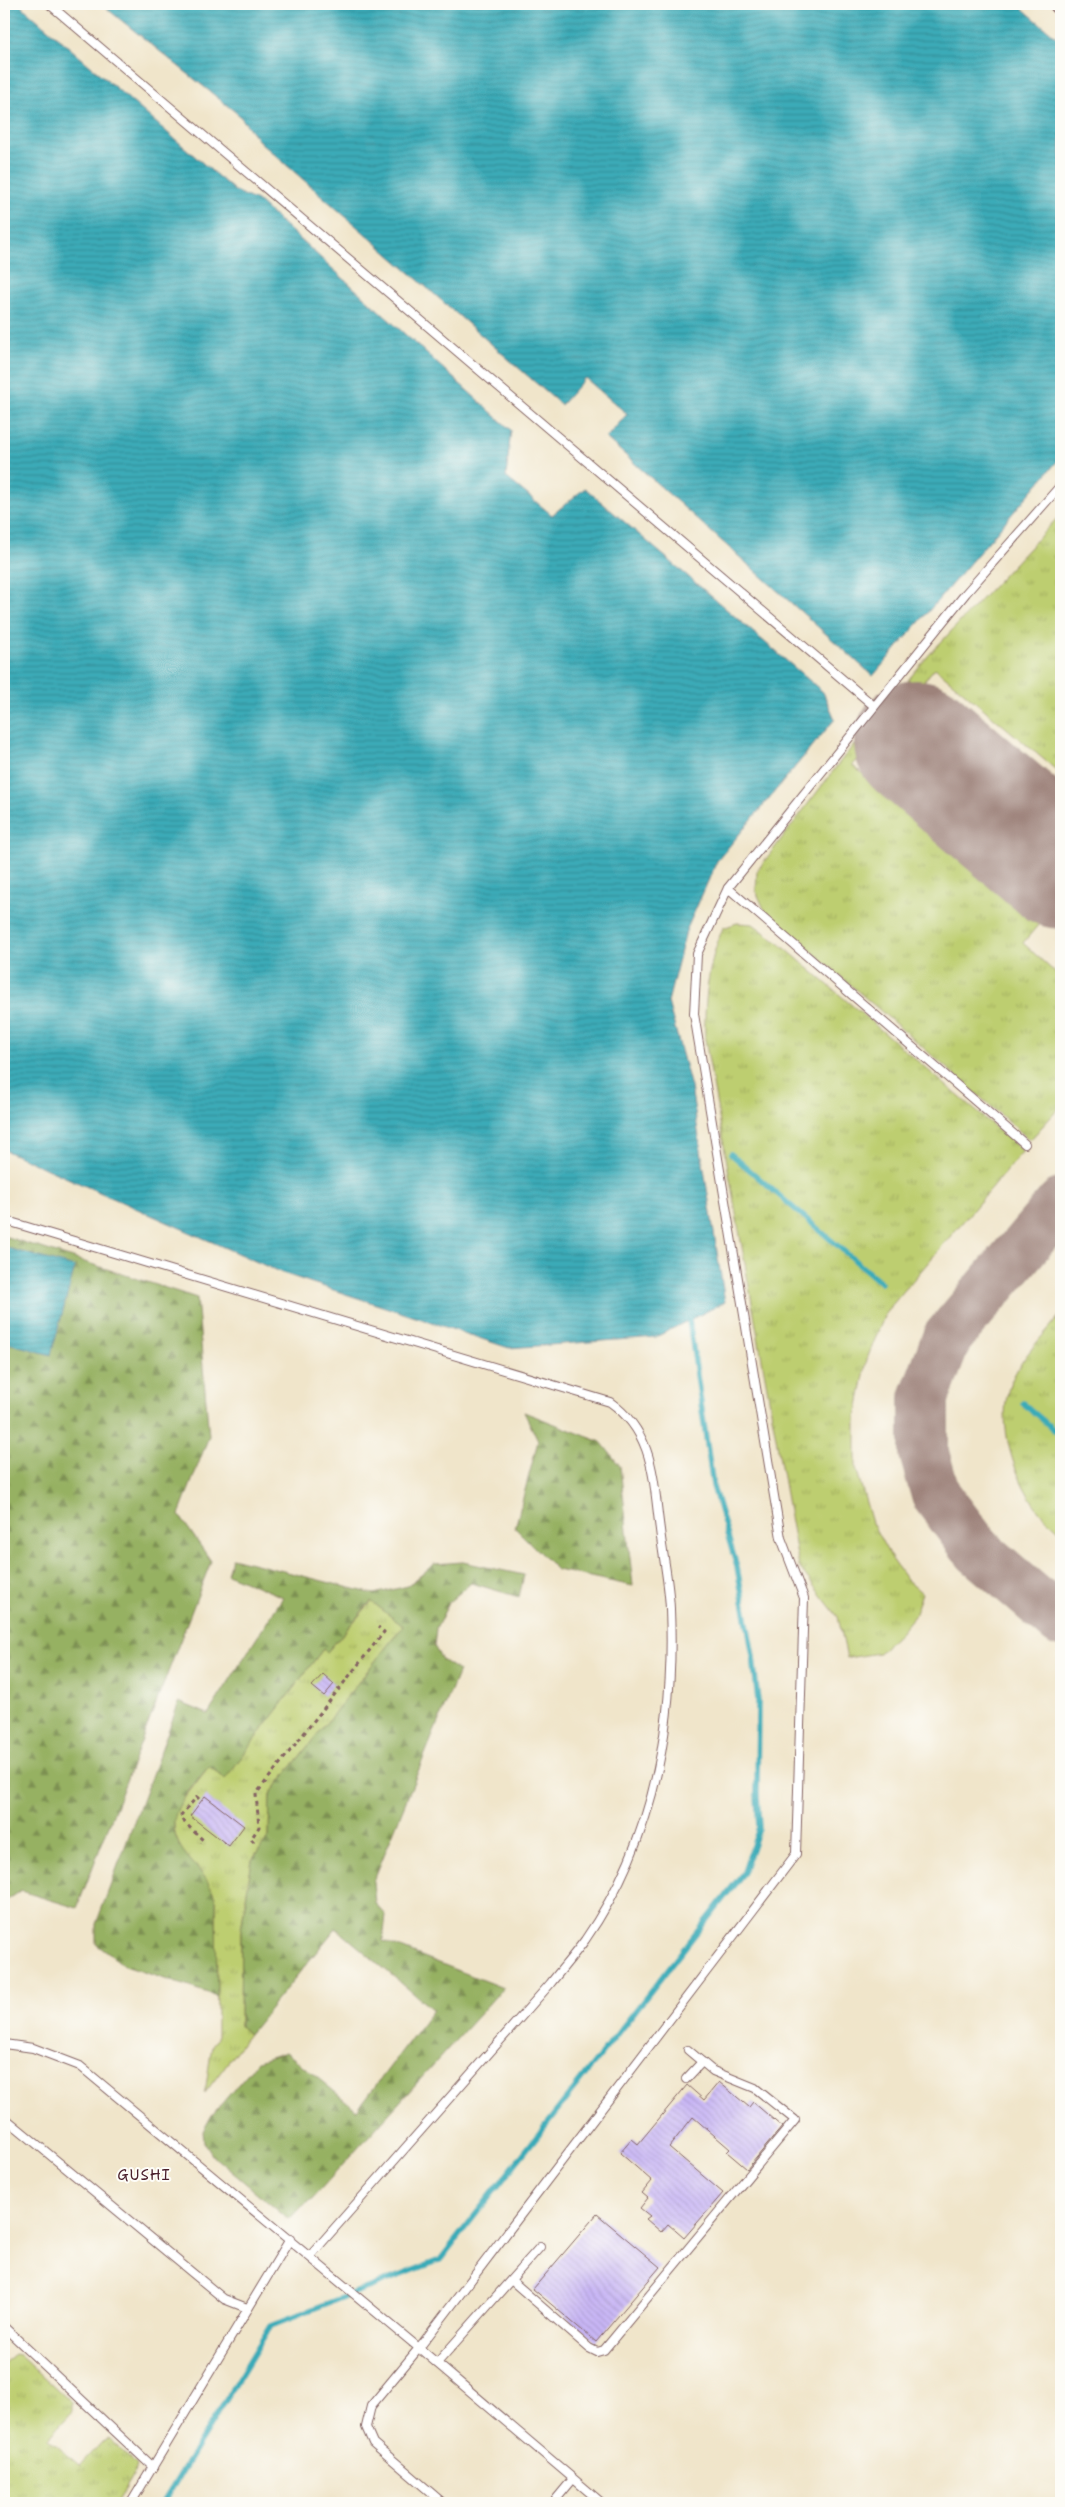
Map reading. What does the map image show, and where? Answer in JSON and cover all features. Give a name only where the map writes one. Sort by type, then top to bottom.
[{"type":"street","points":[[1058,4],[1061,7]]},
{"type":"lane","points":[[49,4],[874,706]]},
{"type":"lane","points":[[443,2503],[373,2443],[366,2427],[371,2406],[420,2348],[796,1854],[804,1598],[781,1538],[694,1014],[697,954],[728,888],[966,593],[1061,485]]},
{"type":"lane","points":[[728,888],[1025,1144]]},
{"type":"lane","points":[[4,1220],[610,1402],[626,1413],[640,1433],[650,1456],[670,1607],[671,1686],[660,1760],[652,1797],[640,1832],[616,1886],[585,1939],[543,1992],[310,2256]]},
{"type":"lane","points":[[4,2044],[33,2048],[80,2066],[332,2274],[602,2503]]},
{"type":"lane","points":[[511,2280],[589,2348],[597,2352],[604,2350],[795,2120],[755,2088],[712,2071],[688,2050]]},
{"type":"lane","points":[[686,2079],[702,2062]]},
{"type":"lane","points":[[4,2117],[224,2299],[247,2308]]},
{"type":"lane","points":[[131,2503],[290,2239]]},
{"type":"lane","points":[[438,2363],[540,2247]]},
{"type":"lane","points":[[4,2328],[153,2467]]},
{"type":"lane","points":[[553,2503],[573,2479]]},
{"type":"path","points":[[254,1842],[251,1839],[259,1827],[256,1794],[384,1632],[378,1627]]},
{"type":"path","points":[[199,1799],[197,1797],[181,1815],[185,1823],[203,1840],[201,1843]]},
{"type":"green space","points":[[1061,514],[1061,774],[935,668],[852,765],[1039,924],[1023,943],[1061,978],[1061,1106],[1030,1140],[765,911],[756,891],[757,871],[843,758],[928,656]]},
{"type":"green space","points":[[737,923],[753,924],[780,944],[1023,1151],[886,1312],[867,1359],[856,1417],[856,1468],[872,1523],[890,1556],[906,1579],[922,1593],[914,1616],[900,1633],[879,1653],[847,1658],[838,1617],[799,1567],[705,1039],[705,1011],[710,968],[723,928]]},
{"type":"green space","points":[[4,1236],[197,1298],[209,1436],[179,1515],[211,1561],[77,1908],[21,1891],[4,1902]]},
{"type":"green space","points":[[1061,1314],[1061,1532],[1039,1511],[1022,1483],[1010,1449],[1006,1432],[1005,1414],[1011,1382],[1016,1372],[1027,1355]]},
{"type":"green space","points":[[524,1412],[601,1442],[620,1466],[633,1586],[557,1570],[515,1528],[538,1441]]},
{"type":"green space","points":[[232,1558],[374,1594],[408,1586],[434,1564],[463,1562],[524,1575],[519,1597],[471,1583],[449,1602],[436,1629],[434,1646],[442,1660],[459,1671],[373,1882],[375,1903],[386,1915],[383,1941],[503,1988],[310,2201],[288,2219],[212,2155],[204,2142],[203,2131],[212,2115],[258,2061],[286,2052],[357,2110],[433,2010],[336,1928],[249,2034],[240,2026],[241,1930],[252,1860],[269,1837],[270,1794],[403,1626],[371,1601],[327,1652],[323,1649],[225,1779],[209,1766],[182,1801],[176,1812],[174,1823],[175,1835],[181,1848],[209,1884],[216,1900],[217,1996],[125,1966],[96,1944],[96,1924],[179,1702],[208,1714],[283,1597],[227,1574]]},
{"type":"green space","points":[[372,1601],[403,1626],[270,1794],[269,1837],[252,1860],[241,1930],[240,2026],[249,2034],[205,2093],[212,2045],[217,2039],[216,1900],[200,1871],[180,1849],[175,1834],[173,1818],[176,1809],[209,1766],[224,1778],[323,1649],[327,1652]]},
{"type":"green space","points":[[15,2354],[20,2355],[72,2403],[72,2412],[48,2438],[80,2466],[108,2438],[136,2464],[133,2476],[117,2503],[4,2503],[4,2363]]},
{"type":"water","points":[[4,4],[19,4],[235,191],[259,202],[511,430],[506,477],[552,515],[585,488],[823,692],[835,719],[717,861],[686,931],[668,1002],[691,1087],[725,1302],[656,1337],[509,1348],[282,1273],[4,1150]]},
{"type":"water","points":[[101,4],[1017,4],[1061,41],[1061,457],[873,676],[606,438],[627,414],[585,378],[561,405],[259,141],[239,115]]},
{"type":"water","points":[[4,1247],[75,1267],[51,1355],[4,1342]]},
{"type":"building","points":[[323,1674],[334,1684],[324,1696],[312,1686]]},
{"type":"building","points":[[205,1796],[244,1826],[229,1846],[190,1816]]},
{"type":"building","points":[[719,2082],[749,2107],[753,2102],[782,2127],[747,2169],[727,2152],[730,2149],[693,2117],[669,2147],[723,2193],[684,2238],[668,2224],[661,2232],[646,2219],[650,2216],[640,2208],[648,2198],[642,2193],[652,2181],[620,2153],[632,2139],[638,2144],[687,2085],[704,2100]]},
{"type":"building","points":[[597,2214],[660,2267],[596,2342],[533,2289]]},
{"type":"waterway","points":[[731,1154],[881,1283]]},
{"type":"waterway","points":[[163,2503],[271,2325],[440,2260],[744,1872],[759,1828],[757,1795],[758,1701],[753,1656],[737,1567],[713,1486],[688,1313]]},
{"type":"waterway","points":[[1023,1403],[1061,1436]]},
{"type":"taxiway","points":[[1061,1203],[947,1338],[924,1398],[924,1453],[936,1495],[978,1551],[1061,1622]]},
{"type":"runway","points":[[917,743],[1061,866]]},
{"type":"district","name":"GUSHI","points":[[144,2175]]}]
